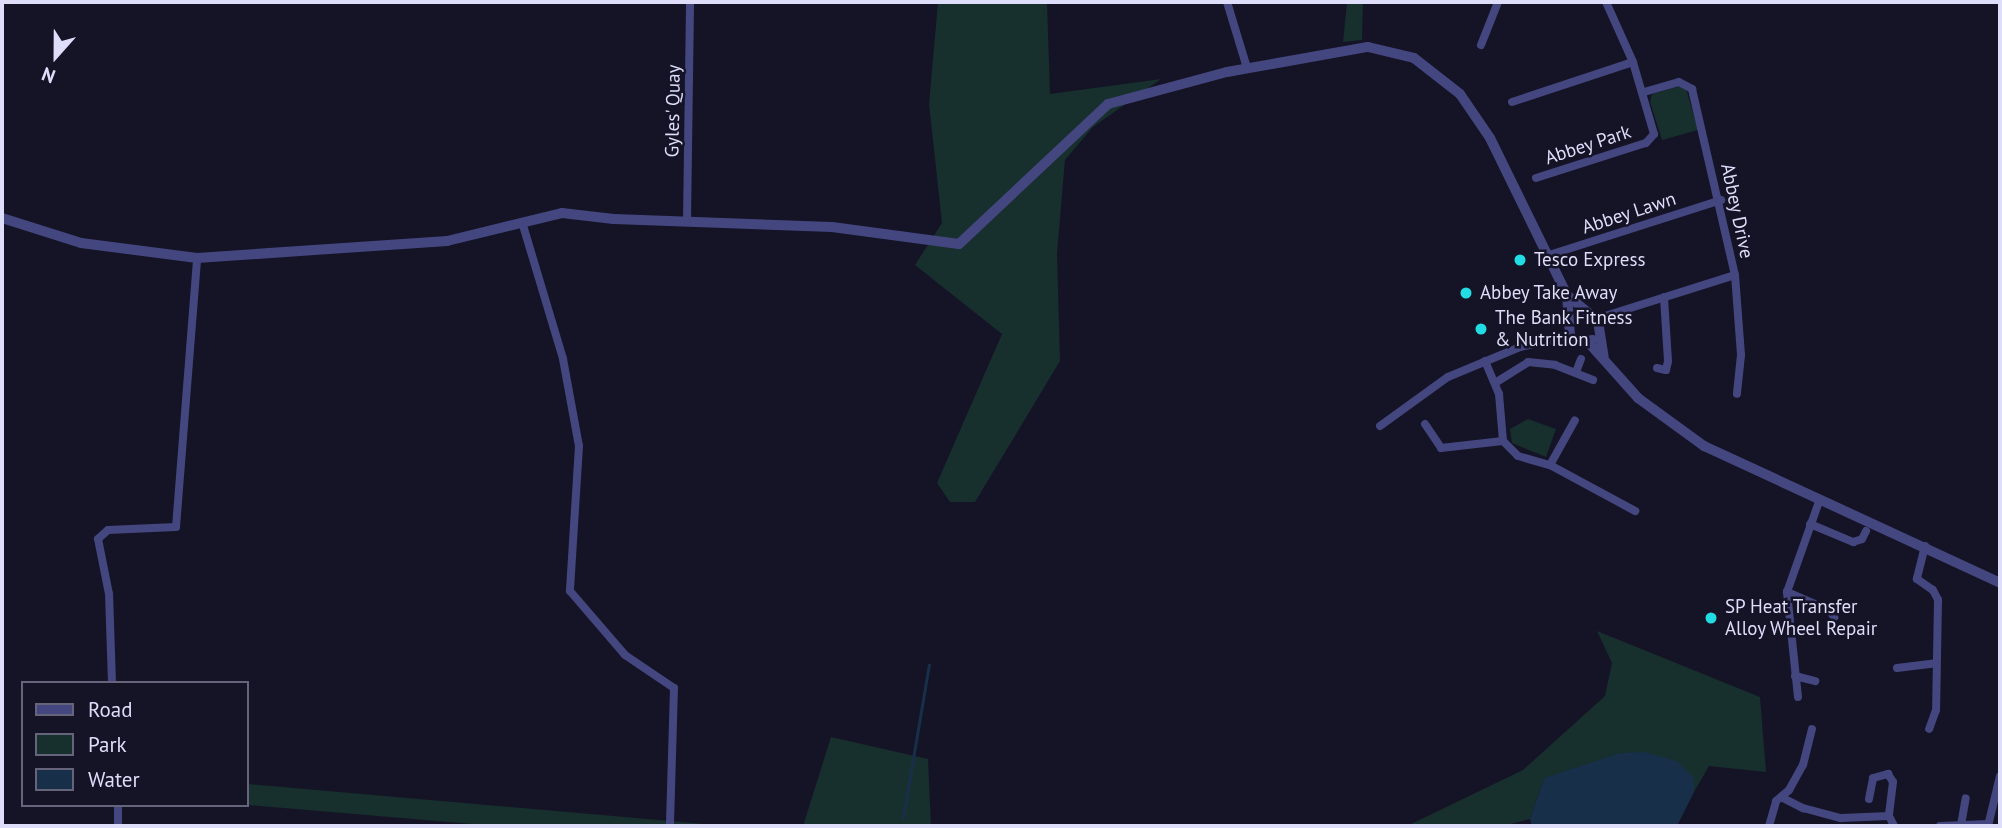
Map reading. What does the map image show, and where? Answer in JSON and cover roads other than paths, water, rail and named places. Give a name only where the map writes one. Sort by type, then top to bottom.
[{"type":"street","name":"Gyles' Quay","points":[[687,220],[691,2]]},
{"type":"street","points":[[1227,2],[1247,68]]},
{"type":"street","points":[[1481,45],[1498,2]]},
{"type":"street","name":"Abbey Park","points":[[1536,178],[1651,139],[1655,128],[1644,92],[1606,2]]},
{"type":"street","points":[[2,218],[81,243],[197,258],[447,241],[562,213],[832,227],[959,244],[1108,104],[1247,68],[1368,47],[1423,64],[1460,94],[1490,138],[1567,295],[1582,312],[1595,317],[1593,339]]},
{"type":"street","points":[[1512,102],[1633,62]]},
{"type":"street","name":"Abbey Drive","points":[[1644,92],[1679,82],[1689,83],[1721,200],[1735,275],[1741,355],[1737,394]]},
{"type":"street","name":"Abbey Lawn","points":[[1546,256],[1721,200]]},
{"type":"street","points":[[522,222],[563,359],[579,446],[570,591],[625,655],[674,688],[670,826]]},
{"type":"street","points":[[112,681],[109,594],[98,539],[108,530],[176,527],[197,258]]},
{"type":"street","points":[[1605,316],[1735,275]]},
{"type":"street","points":[[1567,295],[1570,327]]},
{"type":"street","points":[[1657,368],[1666,370],[1668,360],[1664,297]]},
{"type":"street","points":[[1380,426],[1425,390],[1485,360],[1550,338],[1570,327],[1582,312]]},
{"type":"street","points":[[1570,327],[1593,339],[1638,398],[1684,433],[2000,583]]},
{"type":"street","points":[[1576,372],[1581,359]]},
{"type":"street","points":[[1485,360],[1499,394],[1504,438],[1518,456],[1550,465],[1635,511]]},
{"type":"street","points":[[1495,383],[1528,362],[1576,372],[1593,380]]},
{"type":"street","points":[[1550,465],[1575,420]]},
{"type":"street","points":[[1425,425],[1441,447],[1504,438]]},
{"type":"street","points":[[1798,697],[1787,592],[1820,499]]},
{"type":"street","points":[[1810,524],[1853,542],[1862,539],[1866,531]]},
{"type":"street","points":[[1925,546],[1916,572],[1917,579],[1933,590],[1938,600],[1936,710],[1930,729]]},
{"type":"street","points":[[1787,592],[1829,610],[1834,617]]},
{"type":"street","points":[[1897,668],[1936,663]]},
{"type":"street","points":[[1796,676],[1815,681]]},
{"type":"street","points":[[1769,826],[1776,801],[1803,765],[1812,729]]},
{"type":"street","points":[[1894,826],[1889,816],[1895,767]]},
{"type":"street","points":[[1869,799],[1877,775],[1888,774],[1893,782]]},
{"type":"street","points":[[1940,826],[1988,825],[2000,776]]},
{"type":"street","points":[[1781,797],[1840,822],[1889,816]]},
{"type":"street","points":[[1961,824],[1966,798]]},
{"type":"street","points":[[118,807],[118,826]]},
{"type":"water","points":[[1644,752],[1677,761],[1694,778],[1694,792],[1677,826],[1532,826],[1530,819],[1544,778],[1621,753]]},
{"type":"waterway","points":[[903,818],[929,665]]},
{"type":"place","name":"Tesco Express","points":[[1520,260]]},
{"type":"place","name":"Abbey Take Away","points":[[1466,293]]},
{"type":"place","name":"The Bank Fitness & Nutrition","points":[[1481,329]]},
{"type":"place","name":"SP Heat Transfer Alloy Wheel Repair","points":[[1711,618]]}]
